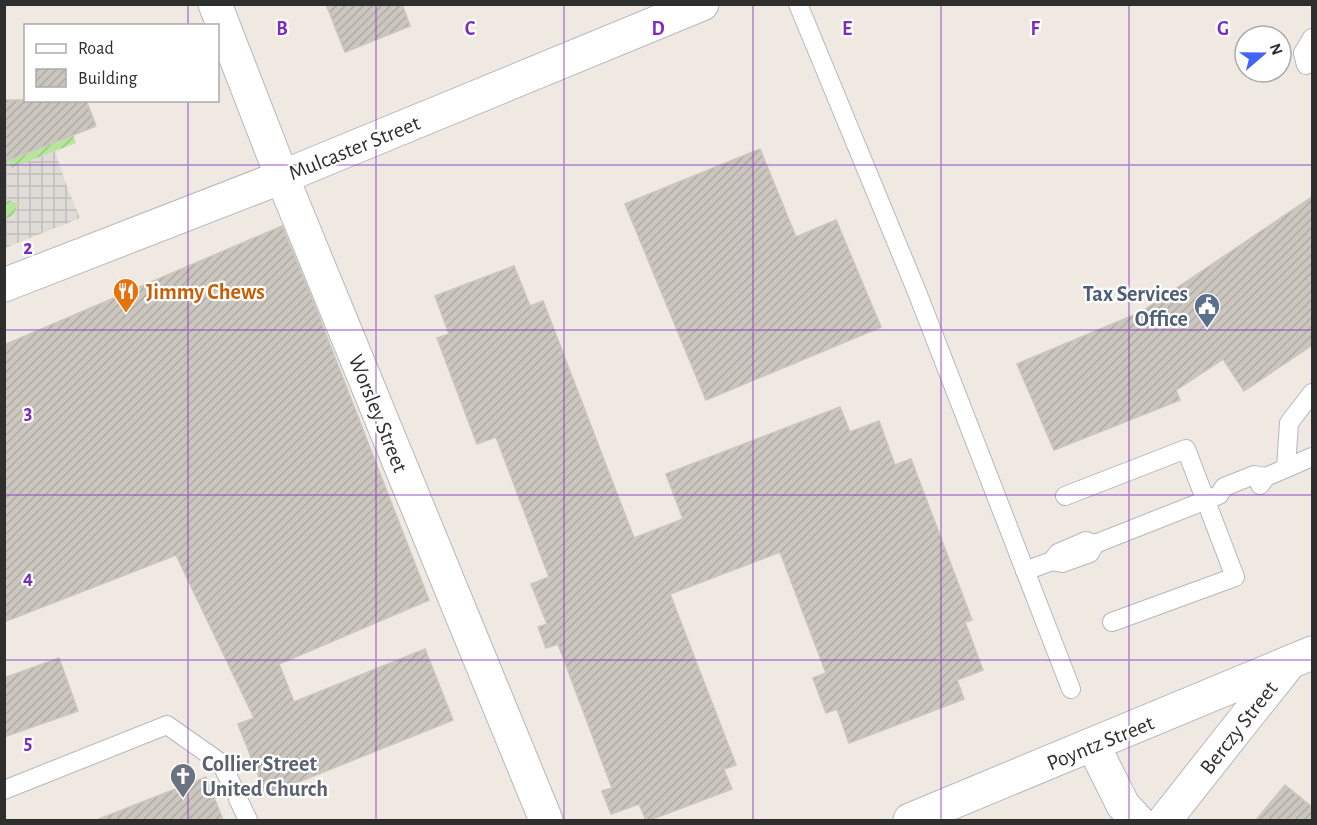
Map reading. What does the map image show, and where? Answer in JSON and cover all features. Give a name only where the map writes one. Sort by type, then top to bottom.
[{"type":"street","name":"Worsley Street","points":[[215,4],[282,177],[546,820]]},
{"type":"street","name":"Mulcaster Street","points":[[4,285],[282,177],[702,4]]},
{"type":"street","name":"Berczy Street","points":[[1165,820],[1247,716],[1301,658],[1312,635]]},
{"type":"street","name":"Poyntz Street","points":[[910,820],[1301,658]]},
{"type":"street","points":[[1093,745],[1123,805],[1137,820]]},
{"type":"lane","points":[[798,4],[917,292],[1071,689]]},
{"type":"lane","points":[[1306,68],[1303,53],[1312,38]]},
{"type":"lane","points":[[1286,468],[1289,423],[1312,393]]},
{"type":"lane","points":[[1065,495],[1186,449],[1213,498],[1235,577],[1112,622]]},
{"type":"lane","points":[[1025,571],[1052,561],[1062,563],[1088,554],[1095,544],[1213,498],[1224,487],[1254,476],[1266,477],[1312,457]]},
{"type":"lane","points":[[4,790],[167,725],[221,763],[248,820]]},
{"type":"green space","points":[[5,117],[19,157],[73,135],[76,143],[11,168],[5,151]]},
{"type":"green space","points":[[10,200],[18,203],[14,215],[5,219],[4,202]]},
{"type":"shaded area","points":[[4,151],[11,168],[55,151],[80,218],[5,248],[5,219],[14,215],[18,204],[10,200],[5,202]]},
{"type":"building","points":[[326,4],[402,4],[410,26],[345,52]]},
{"type":"building","points":[[4,100],[87,102],[96,126],[4,162]]},
{"type":"building","points":[[760,149],[796,237],[836,220],[881,327],[706,400],[625,204]]},
{"type":"building","name":"Tax Services Office","points":[[1312,197],[1312,345],[1244,391],[1223,359],[1176,390],[1180,400],[1054,450],[1017,364],[1141,312]]},
{"type":"building","points":[[282,226],[429,600],[279,664],[294,702],[425,649],[453,720],[266,795],[238,724],[254,718],[176,555],[4,622],[4,345]]},
{"type":"building","points":[[514,266],[530,306],[543,301],[634,538],[683,519],[666,474],[840,407],[850,432],[879,421],[895,465],[911,459],[972,620],[965,622],[983,670],[957,680],[964,699],[849,743],[837,709],[826,713],[813,678],[826,673],[780,552],[670,594],[736,765],[724,769],[732,789],[650,820],[646,820],[639,804],[611,814],[602,791],[612,788],[558,644],[546,648],[538,627],[547,624],[531,584],[549,577],[496,437],[477,444],[437,338],[449,334],[435,296]]},
{"type":"building","points":[[59,658],[78,711],[4,737],[4,678]]},
{"type":"building","name":"Collier Street United Church","points":[[206,777],[223,820],[99,819]]},
{"type":"building","points":[[1285,785],[1312,807],[1312,820],[1256,820]]},
{"type":"place","name":"Jimmy Chews","points":[[126,314]]},
{"type":"place","name":"Tax Services Office","points":[[1207,329]]},
{"type":"place","name":"Collier Street United Church","points":[[183,799]]}]
